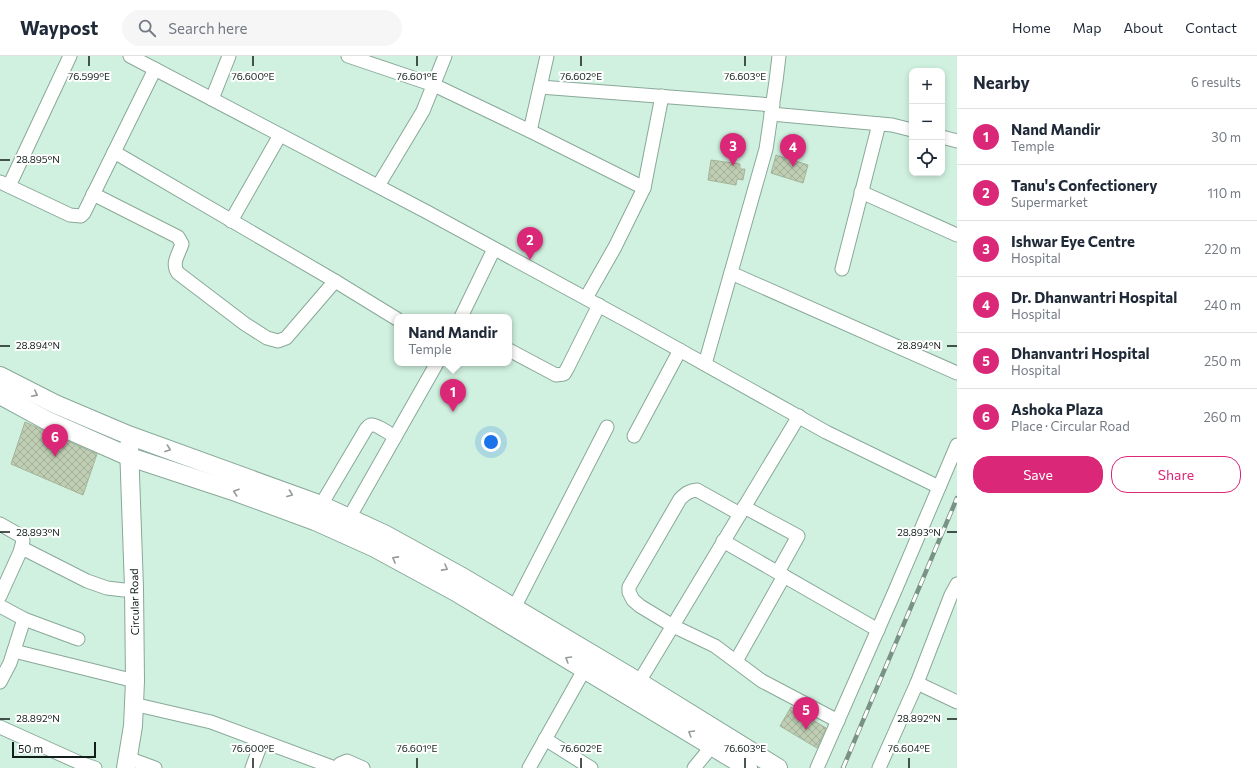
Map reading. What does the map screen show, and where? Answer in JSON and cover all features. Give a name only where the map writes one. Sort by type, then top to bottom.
[{"type":"main road","points":[[0,376],[55,404],[128,435],[321,505],[376,548],[419,563],[514,608],[589,662],[712,746],[748,768]]},
{"type":"main road","points":[[0,395],[46,420],[137,459],[236,492],[315,521],[345,525]]},
{"type":"main road","name":"Circular Road","points":[[128,435],[137,459],[140,492],[142,668],[137,705]]},
{"type":"main road","name":"Circular Road","points":[[131,764],[140,736],[135,681],[134,588],[137,459],[146,441]]},
{"type":"main road","points":[[419,563],[456,592],[589,662],[639,682],[778,768]]},
{"type":"street","points":[[70,56],[4,184],[70,215],[76,216],[81,216],[84,213],[155,69]]},
{"type":"street","points":[[130,56],[378,186],[599,305],[826,432],[939,487]]},
{"type":"street","points":[[212,99],[229,56]]},
{"type":"street","points":[[348,56],[434,85],[530,130],[644,188]]},
{"type":"street","points":[[378,186],[423,111],[446,56]]},
{"type":"street","points":[[530,130],[546,56]]},
{"type":"street","points":[[705,364],[766,149],[779,56]]},
{"type":"street","points":[[540,86],[662,96],[892,125],[909,129]]},
{"type":"street","points":[[586,298],[615,247],[644,188],[662,96]]},
{"type":"street","points":[[842,269],[879,124]]},
{"type":"street","points":[[231,220],[280,135]]},
{"type":"street","points":[[945,138],[957,141]]},
{"type":"street","points":[[114,152],[394,317]]},
{"type":"street","points":[[861,192],[957,235]]},
{"type":"street","points":[[93,194],[178,237],[182,244],[175,262],[178,273],[245,324],[272,340],[278,341],[286,338],[335,281]]},
{"type":"street","points":[[462,314],[494,249]]},
{"type":"street","points":[[731,272],[957,373]]},
{"type":"street","points":[[512,352],[556,375],[564,374],[599,305]]},
{"type":"street","points":[[634,436],[680,350]]},
{"type":"street","points":[[345,525],[434,366]]},
{"type":"street","points":[[639,682],[799,416]]},
{"type":"street","points":[[321,505],[366,429],[370,425],[395,437]]},
{"type":"street","points":[[514,608],[607,427]]},
{"type":"street","points":[[817,768],[957,445]]},
{"type":"street","points":[[736,661],[781,574],[798,536],[697,490],[691,490],[680,499],[629,587],[629,592],[633,600],[673,626],[715,646],[762,681],[838,721]]},
{"type":"street","points":[[0,524],[21,536],[23,541],[22,548],[0,596]]},
{"type":"street","points":[[723,541],[878,630]]},
{"type":"street","points":[[22,548],[87,581],[107,588],[124,590],[134,588]]},
{"type":"street","points":[[879,768],[917,683],[951,595],[957,584]]},
{"type":"street","points":[[0,606],[24,618],[78,639]]},
{"type":"street","points":[[0,682],[10,663],[24,618]]},
{"type":"street","points":[[14,651],[135,681]]},
{"type":"street","points":[[529,768],[589,662]]},
{"type":"street","points":[[917,683],[957,702]]},
{"type":"street","points":[[137,705],[211,722],[335,768]]},
{"type":"street","points":[[0,727],[80,763],[95,768]]},
{"type":"street","points":[[545,739],[591,768]]},
{"type":"street","points":[[252,768],[262,741]]},
{"type":"street","points":[[694,768],[712,746]]},
{"type":"street","points":[[338,768],[340,764],[347,761],[363,768]]},
{"type":"street","points":[[131,764],[154,768]]},
{"type":"building","points":[[776,155],[808,165],[803,183],[771,173]]},
{"type":"building","points":[[711,160],[740,164],[740,169],[745,169],[743,180],[737,179],[736,185],[708,180]]},
{"type":"building","points":[[25,422],[97,454],[83,495],[11,464]]},
{"type":"building","points":[[791,707],[826,728],[817,748],[780,726]]},
{"type":"railway","points":[[843,768],[957,498]]},
{"type":"place","name":"Ishwar Eye Centre","points":[[733,166]]},
{"type":"place","name":"Dr. Dhanwantri Hospital","points":[[793,167]]},
{"type":"place","name":"Tanu's Confectionery","points":[[530,260]]},
{"type":"place","name":"Nand Mandir","points":[[453,412]]},
{"type":"place","name":"Ashoka Plaza","points":[[55,457]]},
{"type":"place","name":"Dhanvantri Hospital","points":[[806,730]]}]
